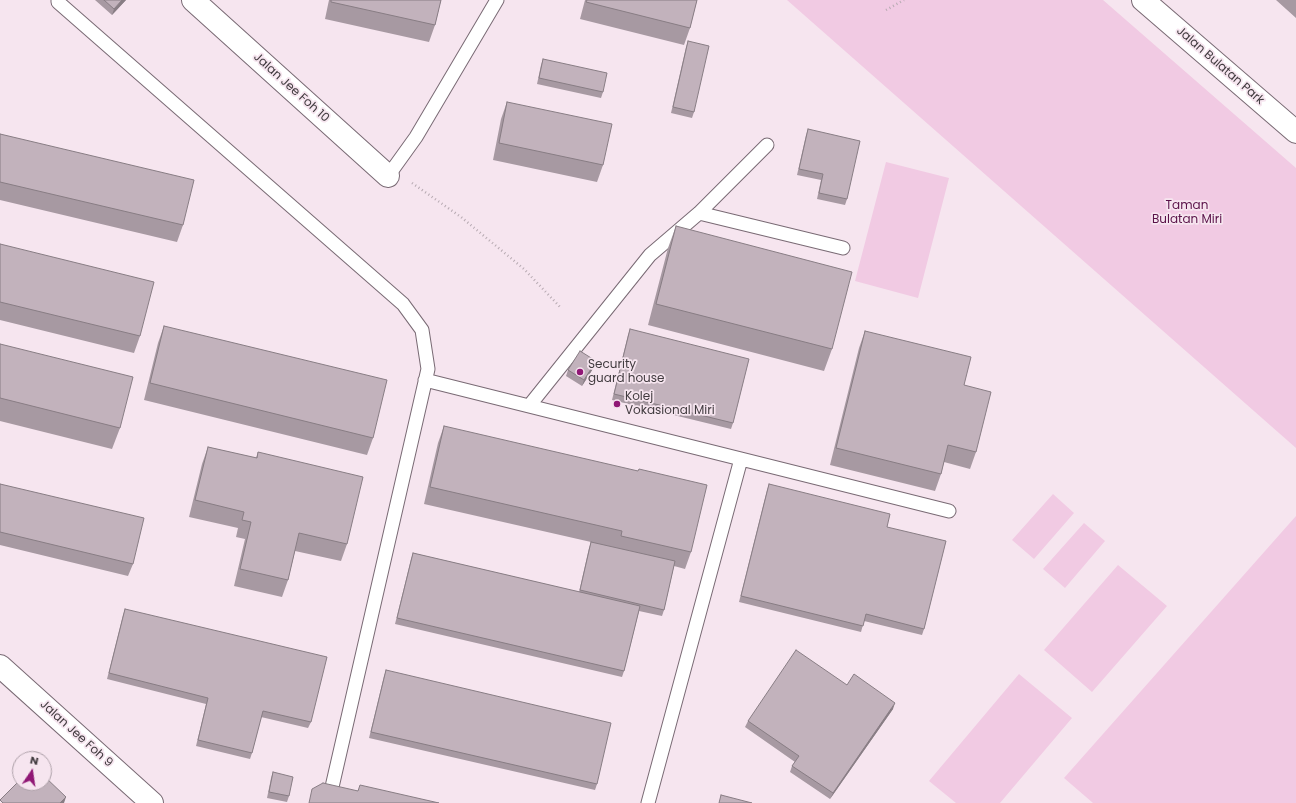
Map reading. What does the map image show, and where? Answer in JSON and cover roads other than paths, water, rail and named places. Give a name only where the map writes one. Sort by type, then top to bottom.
[{"type":"street","name":"Jalan Jee Foh 10","points":[[194,0],[388,176]]},
{"type":"street","name":"Jalan Bulatan Park","points":[[1144,0],[1296,132]]},
{"type":"street","name":"Jalan Jee Foh 9","points":[[0,666],[152,803]]},
{"type":"lane","points":[[58,0],[58,2],[403,304],[422,330],[428,369],[332,787]]},
{"type":"lane","points":[[388,176],[416,137],[497,0]]},
{"type":"lane","points":[[529,406],[650,255],[698,213],[767,145]]},
{"type":"lane","points":[[698,213],[843,248]]},
{"type":"lane","points":[[425,380],[949,511]]},
{"type":"lane","points":[[648,803],[741,459]]},
{"type":"place","name":"Security guard house","points":[[580,372]]},
{"type":"place","name":"Kolej Vokasional Miri","points":[[617,404]]},
{"type":"park label","name":"Taman Bulatan Miri","points":[[1187,213]]}]
